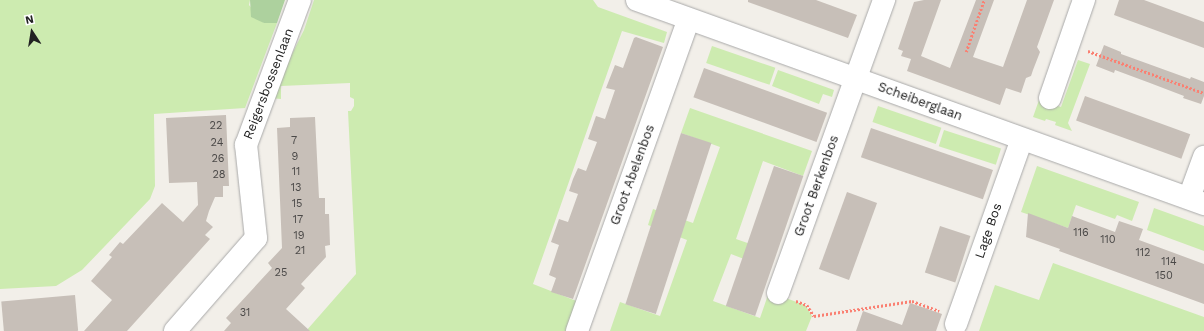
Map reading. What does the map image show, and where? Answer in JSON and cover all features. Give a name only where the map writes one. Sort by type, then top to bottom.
[{"type":"street","name":"Reigersbossenlaan","points":[[175,331],[256,238],[246,145],[300,0]]},
{"type":"street","name":"Scheiberglaan","points":[[637,0],[1196,201]]},
{"type":"street","name":"Groot Berkenbos","points":[[778,293],[884,0]]},
{"type":"street","points":[[1050,98],[1084,0]]},
{"type":"street","name":"Groot Abelenbos","points":[[577,331],[689,19]]},
{"type":"street","name":"Lage Bos","points":[[956,324],[1022,139]]},
{"type":"street","points":[[1196,201],[1204,157]]},
{"type":"path","points":[[966,52],[984,0]]},
{"type":"path","points":[[1069,44],[1204,93]]},
{"type":"path","points":[[814,316],[912,301],[946,313],[944,319],[956,324]]},
{"type":"green space","points":[[0,0],[250,0],[249,5],[264,23],[277,23],[245,108],[154,114],[155,186],[150,199],[82,270],[56,286],[0,289]]},
{"type":"green space","points":[[250,0],[285,0],[277,23],[264,23],[251,17]]},
{"type":"green space","points":[[314,0],[593,0],[598,7],[667,32],[664,43],[622,31],[533,284],[579,302],[568,331],[306,331],[356,274],[348,111],[351,111],[354,106],[354,99],[350,97],[350,83],[281,86],[281,99],[270,98],[304,30]]},
{"type":"green space","points":[[712,46],[775,68],[769,85],[706,63]]},
{"type":"green space","points":[[1078,60],[1090,64],[1068,123],[1072,131],[1055,125],[1056,122],[1046,119],[1045,121],[1033,117],[1039,100],[1061,107]]},
{"type":"green space","points":[[778,70],[834,90],[832,97],[823,94],[819,104],[772,86]]},
{"type":"green space","points":[[878,106],[941,128],[936,144],[872,122]]},
{"type":"green space","points":[[690,108],[812,151],[803,176],[763,161],[736,239],[776,253],[770,269],[731,254],[713,301],[760,318],[769,292],[805,305],[812,316],[806,331],[610,331],[620,302],[660,316],[687,240],[648,225],[653,209],[693,223],[720,147],[681,133]]},
{"type":"green space","points":[[944,130],[1001,149],[996,165],[939,146]]},
{"type":"green space","points":[[1037,166],[1139,202],[1132,221],[1117,215],[1115,219],[1076,205],[1068,228],[1021,212]]},
{"type":"green space","points":[[1154,208],[1204,226],[1204,251],[1147,230]]},
{"type":"green space","points":[[1053,263],[1204,317],[1204,331],[979,331],[995,285],[1039,300]]},
{"type":"building","points":[[748,0],[816,0],[857,15],[848,38],[748,2]]},
{"type":"building","points":[[924,0],[941,0],[921,56],[950,68],[976,0],[994,0],[973,57],[1003,67],[1027,0],[1054,0],[1037,47],[1040,52],[1031,76],[1026,78],[1021,93],[1006,88],[1000,105],[907,71],[911,59],[901,56],[903,51],[898,49],[914,2]]},
{"type":"building","points":[[1119,0],[1144,0],[1204,22],[1204,48],[1114,15]]},
{"type":"building","points":[[636,37],[663,47],[573,299],[551,292],[556,278],[549,275],[559,245],[551,242],[559,219],[568,222],[578,194],[569,191],[573,179],[578,168],[586,171],[597,142],[588,139],[596,116],[605,119],[615,90],[606,88],[615,65],[623,68],[634,38]]},
{"type":"building","points":[[1104,45],[1121,52],[1121,54],[1190,79],[1191,77],[1204,82],[1204,96],[1201,104],[1115,70],[1114,73],[1096,66]]},
{"type":"building","points":[[704,68],[827,113],[816,142],[693,97]]},
{"type":"building","points":[[1085,96],[1190,134],[1181,159],[1076,120]]},
{"type":"building","points":[[226,115],[229,186],[223,186],[223,197],[215,197],[209,211],[206,221],[213,227],[205,235],[210,239],[127,331],[84,331],[112,300],[91,281],[112,257],[109,255],[120,242],[123,244],[162,203],[183,222],[198,205],[197,182],[169,183],[166,118]]},
{"type":"building","points":[[315,117],[319,198],[325,198],[325,214],[329,214],[330,245],[325,246],[326,257],[301,284],[305,288],[286,309],[310,331],[224,331],[231,323],[226,318],[272,268],[268,263],[282,248],[277,128],[290,127],[290,118]]},
{"type":"building","points":[[871,128],[993,170],[983,199],[861,157]]},
{"type":"building","points":[[681,133],[711,143],[656,314],[625,304]]},
{"type":"building","points":[[774,166],[803,176],[755,316],[726,306]]},
{"type":"building","points":[[847,192],[877,203],[849,280],[819,269]]},
{"type":"building","points":[[1028,213],[1068,228],[1072,216],[1115,232],[1119,221],[1143,229],[1139,240],[1204,264],[1204,304],[1059,251],[1060,249],[1026,237]]},
{"type":"building","points":[[940,226],[970,236],[955,282],[925,273]]},
{"type":"building","points":[[75,295],[78,331],[4,331],[1,301]]},
{"type":"building","points":[[910,303],[942,314],[936,331],[856,331],[863,311],[902,325]]}]
